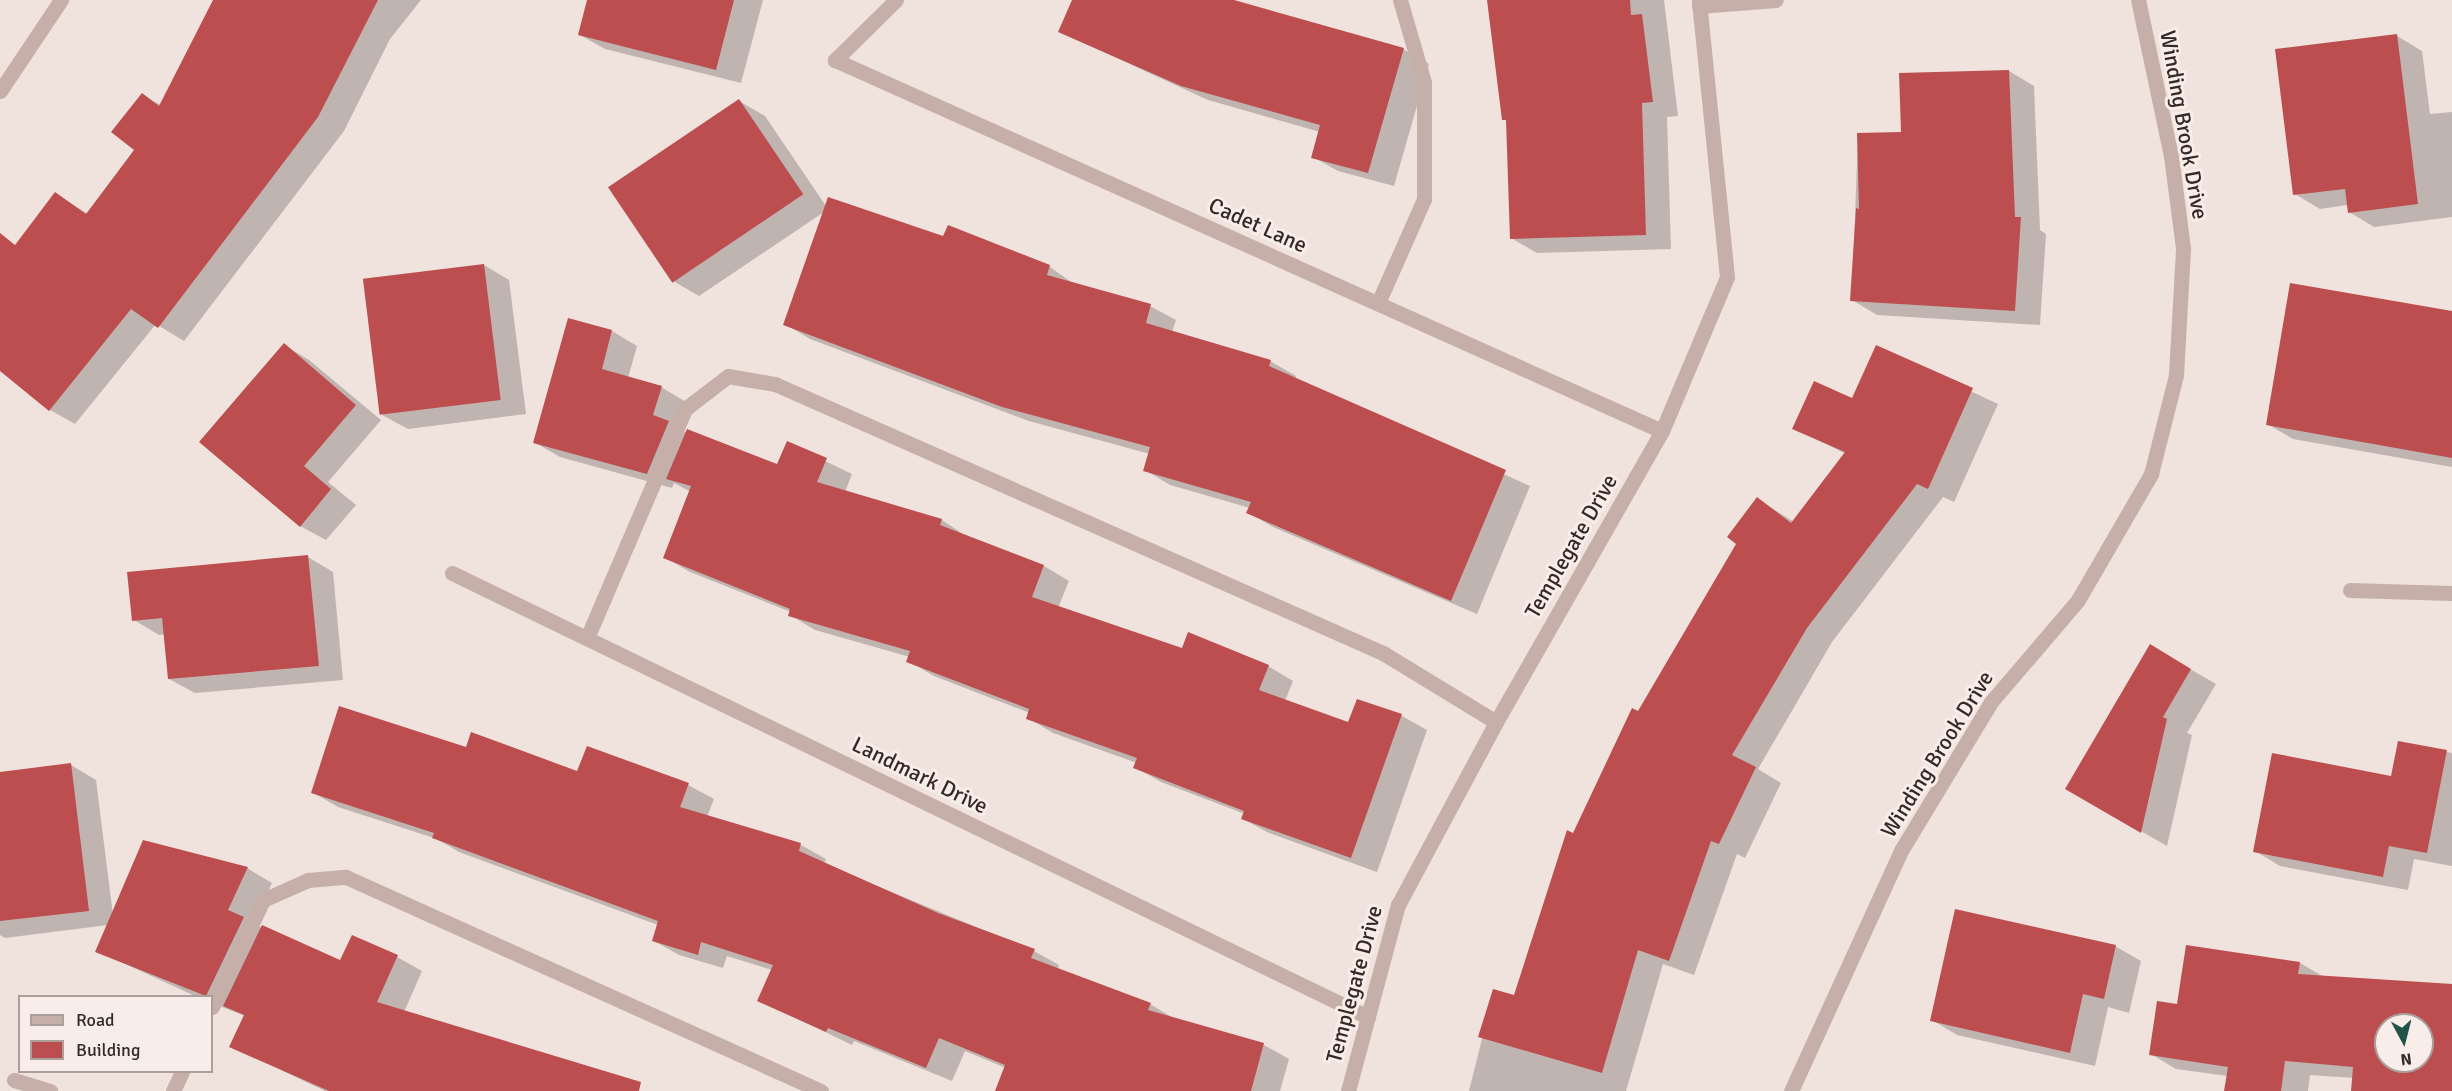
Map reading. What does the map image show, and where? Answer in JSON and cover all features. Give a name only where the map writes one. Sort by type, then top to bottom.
[{"type":"street","points":[[0,91],[61,0]]},
{"type":"street","name":"Cadet Lane","points":[[896,0],[835,60],[1662,431]]},
{"type":"street","points":[[1378,303],[1424,200],[1424,82],[1400,0]]},
{"type":"street","points":[[1699,3],[1776,0]]},
{"type":"street","name":"Winding Brook Drive","points":[[1791,1091],[1902,849],[1991,702],[2078,600],[2151,474],[2176,375],[2183,248],[2171,156],[2138,0]]},
{"type":"street","name":"Templegate Drive","points":[[1348,1091],[1398,904],[1496,722],[1662,431],[1727,277],[1699,3]]},
{"type":"street","points":[[586,638],[685,409],[728,376],[775,384],[1383,652],[1496,722]]},
{"type":"street","name":"Landmark Drive","points":[[452,573],[1368,1017]]},
{"type":"street","points":[[2350,590],[2452,593]]},
{"type":"street","points":[[213,1005],[263,900],[308,880],[346,877],[821,1091]]},
{"type":"street","points":[[173,1091],[181,1073]]},
{"type":"street","points":[[14,1080],[50,1091]]},
{"type":"building","points":[[213,0],[378,0],[318,117],[158,328],[131,309],[49,411],[0,371],[0,233],[15,245],[55,192],[86,214],[134,150],[111,132],[142,93],[159,106]]},
{"type":"building","points":[[587,0],[734,0],[716,70],[578,35]]},
{"type":"building","points":[[1072,0],[1234,0],[1404,48],[1368,173],[1311,158],[1320,125],[1181,86],[1058,32]]},
{"type":"building","points":[[1487,0],[1630,0],[1631,15],[1642,14],[1653,102],[1642,103],[1646,235],[1510,239],[1506,120],[1502,120]]},
{"type":"building","points":[[2397,34],[2418,204],[2348,213],[2345,189],[2293,195],[2275,49]]},
{"type":"building","points":[[2009,70],[2015,217],[2021,217],[2015,311],[1850,301],[1856,208],[1859,209],[1857,133],[1901,132],[1899,73]]},
{"type":"building","points":[[739,99],[803,194],[672,283],[608,187]]},
{"type":"building","points":[[828,197],[943,236],[948,225],[1050,265],[1047,275],[1151,304],[1146,323],[1271,360],[1269,366],[1506,470],[1451,601],[1246,513],[1251,502],[1143,471],[1150,447],[1002,407],[783,325]]},
{"type":"building","points":[[484,264],[501,400],[380,415],[363,279]]},
{"type":"building","points":[[2290,283],[2452,311],[2452,458],[2266,425]]},
{"type":"building","points":[[568,318],[612,330],[602,369],[662,386],[653,415],[669,421],[647,474],[533,443]]},
{"type":"building","points":[[284,343],[356,405],[304,466],[331,489],[300,527],[199,442]]},
{"type":"building","points":[[1876,345],[1973,388],[1928,489],[1917,484],[1807,628],[1732,755],[1756,767],[1719,844],[1711,841],[1669,961],[1638,950],[1602,1073],[1478,1037],[1493,989],[1514,995],[1567,830],[1573,833],[1632,708],[1638,711],[1736,544],[1727,537],[1757,497],[1791,523],[1845,452],[1792,429],[1814,381],[1852,398]]},
{"type":"building","points":[[687,429],[777,464],[787,441],[827,458],[817,482],[942,519],[940,525],[1044,565],[1032,597],[1182,648],[1188,632],[1269,665],[1259,690],[1348,722],[1357,699],[1402,714],[1351,858],[1241,819],[1244,811],[1133,768],[1137,758],[1026,719],[1029,709],[906,662],[910,651],[788,616],[790,609],[663,558],[691,486],[666,479]]},
{"type":"building","points":[[308,555],[319,666],[168,679],[162,618],[132,621],[127,572]]},
{"type":"building","points":[[2150,644],[2191,669],[2163,717],[2167,719],[2141,833],[2065,789]]},
{"type":"building","points":[[339,706],[466,747],[471,732],[577,771],[587,746],[689,783],[680,807],[801,843],[799,851],[938,913],[1035,949],[1031,958],[1151,1003],[1148,1010],[1264,1043],[1251,1091],[995,1091],[1005,1065],[939,1038],[926,1068],[828,1028],[826,1032],[757,1001],[773,965],[701,942],[698,955],[652,941],[658,921],[432,838],[434,833],[311,793]]},
{"type":"building","points":[[2398,741],[2447,750],[2427,853],[2389,846],[2383,877],[2253,852],[2272,753],[2391,776]]},
{"type":"building","points":[[71,763],[89,911],[0,921],[0,772]]},
{"type":"building","points":[[143,840],[248,867],[228,910],[244,917],[206,995],[95,952]]},
{"type":"building","points":[[1955,909],[2116,945],[2104,999],[2083,994],[2070,1053],[1930,1021]]},
{"type":"building","points":[[262,925],[340,960],[352,935],[398,955],[377,1002],[641,1082],[639,1091],[329,1091],[229,1047],[244,1015],[223,1006]]},
{"type":"building","points":[[2186,945],[2300,962],[2298,974],[2452,984],[2452,1091],[2351,1091],[2353,1067],[2285,1061],[2281,1091],[2224,1091],[2228,1067],[2149,1055],[2157,1001],[2177,1004]]}]
